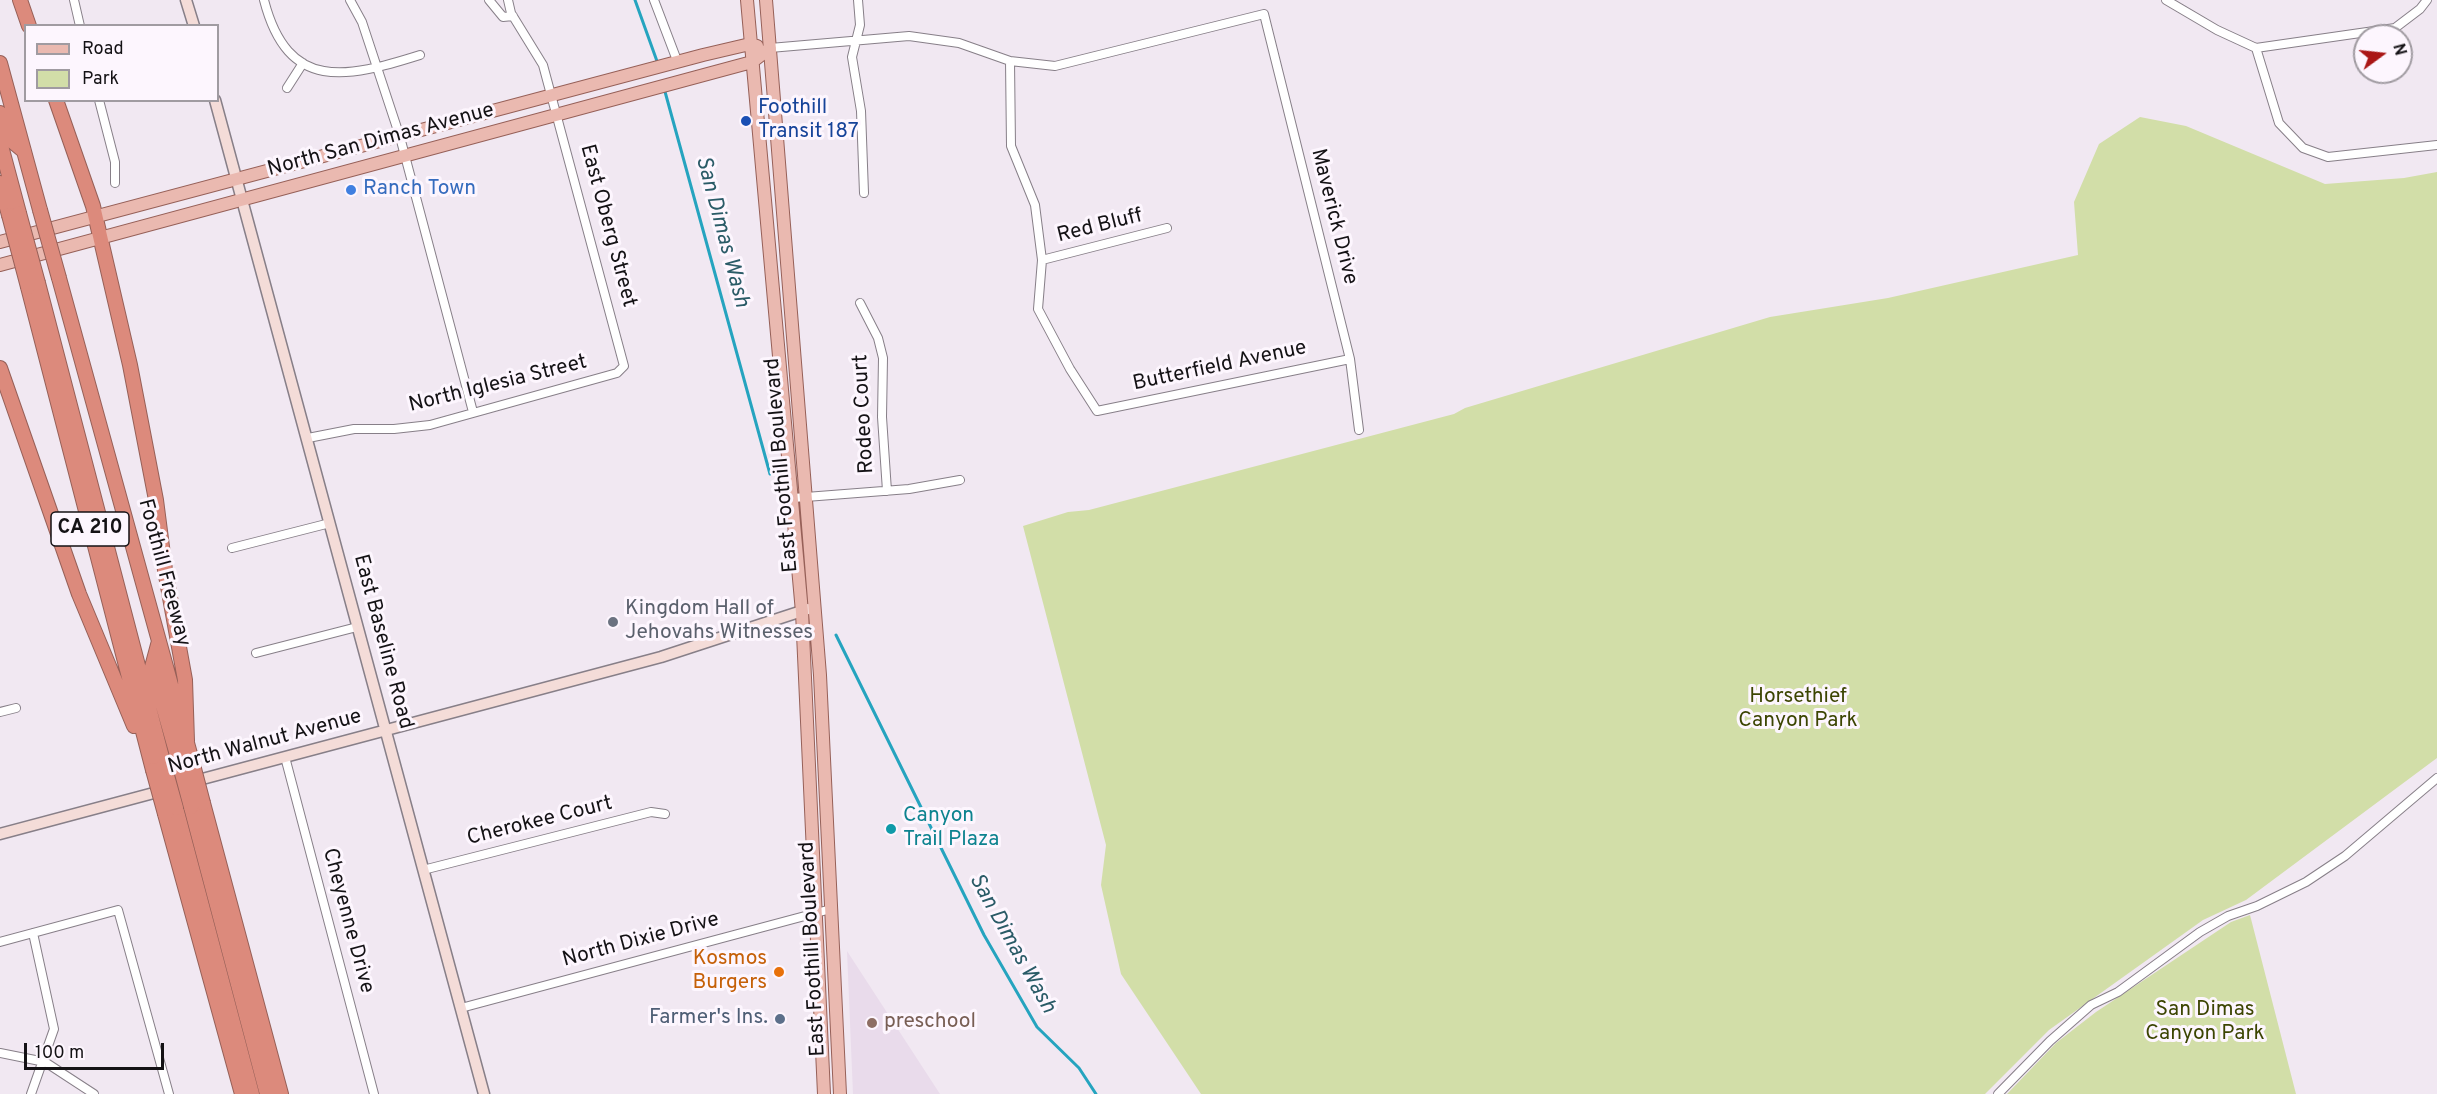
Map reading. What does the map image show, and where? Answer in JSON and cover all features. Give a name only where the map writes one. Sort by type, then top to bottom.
[{"type":"highway","points":[[20,0],[28,24]]},
{"type":"highway","name":"Foothill Freeway","points":[[0,63],[187,741],[185,761],[281,1094]]},
{"type":"highway","points":[[57,102],[95,215],[130,365],[156,500],[165,570],[185,680],[187,741]]},
{"type":"highway","points":[[0,113],[6,136],[24,151]]},
{"type":"highway","points":[[0,142],[14,214]]},
{"type":"highway","name":"CA 210","points":[[0,183],[14,214],[33,285],[242,1094]]},
{"type":"highway","points":[[0,368],[79,594],[158,767]]},
{"type":"highway","points":[[159,639],[152,667],[185,761]]},
{"type":"highway","points":[[197,805],[267,1094]]},
{"type":"highway","points":[[170,811],[252,1094]]},
{"type":"main road","points":[[186,0],[193,24]]},
{"type":"main road","name":"East Foothill Boulevard","points":[[747,0],[802,612],[824,1094]]},
{"type":"main road","name":"East Foothill Boulevard","points":[[766,0],[815,605],[825,755],[840,1094]]},
{"type":"main road","name":"North San Dimas Avenue","points":[[0,242],[672,64],[750,45],[770,48]]},
{"type":"main road","name":"North San Dimas Avenue","points":[[0,266],[657,85],[752,62],[770,48]]},
{"type":"main road","name":"East Baseline Road","points":[[215,102],[308,438],[484,1094]]},
{"type":"main road","name":"North Walnut Avenue","points":[[0,834],[705,644],[802,612],[815,605]]},
{"type":"street","points":[[74,0],[80,24]]},
{"type":"street","points":[[264,0],[270,25],[285,48],[303,63],[329,74],[348,74],[379,68],[420,55]]},
{"type":"street","points":[[350,0],[362,22],[379,68],[400,137],[473,412]]},
{"type":"street","points":[[489,0],[503,16],[513,16],[508,0]]},
{"type":"street","points":[[654,0],[672,64]]},
{"type":"street","points":[[858,0],[860,25],[852,57],[861,111],[864,193]]},
{"type":"street","points":[[2166,0],[2217,30],[2256,48],[2302,39],[2363,35],[2396,28],[2420,9],[2427,0]]},
{"type":"street","name":"North San Dimas Avenue","points":[[770,48],[855,40],[919,38],[959,43],[1010,62],[1055,66],[1264,14]]},
{"type":"street","name":"Maverick Drive","points":[[1264,14],[1350,359],[1359,430]]},
{"type":"street","name":"East Oberg Street","points":[[513,16],[543,65],[558,113],[624,366]]},
{"type":"street","points":[[2256,48],[2279,123],[2303,148],[2328,157],[2437,145]]},
{"type":"street","points":[[1010,62],[1011,146],[1035,205],[1042,260]]},
{"type":"street","points":[[287,88],[303,63]]},
{"type":"street","points":[[100,102],[115,162],[115,183]]},
{"type":"street","name":"Red Bluff","points":[[1042,260],[1167,228]]},
{"type":"street","name":"Butterfield Avenue","points":[[1042,260],[1038,309],[1070,369],[1097,411],[1350,359]]},
{"type":"street","name":"Rodeo Court","points":[[860,303],[878,338],[883,358],[882,417],[887,491]]},
{"type":"street","name":"North Iglesia Street","points":[[308,438],[354,429],[394,429],[430,424],[616,373],[624,366]]},
{"type":"street","points":[[793,498],[887,491],[960,480]]},
{"type":"street","points":[[232,548],[330,523]]},
{"type":"street","points":[[256,653],[357,627]]},
{"type":"street","points":[[0,712],[16,708]]},
{"type":"street","name":"Cheyenne Drive","points":[[285,757],[374,1094]]},
{"type":"street","points":[[1998,1094],[2049,1041],[2091,1005],[2118,992],[2200,932],[2228,916],[2257,906],[2307,882],[2345,856],[2437,778]]},
{"type":"street","name":"Cherokee Court","points":[[423,870],[651,812],[665,814]]},
{"type":"street","name":"North Dixie Drive","points":[[461,1008],[831,909]]},
{"type":"street","points":[[0,942],[118,910],[169,1094]]},
{"type":"street","points":[[31,1094],[45,1062],[54,1029],[33,933]]},
{"type":"street","points":[[0,1053],[45,1062],[94,1094]]},
{"type":"shaded area","name":"preschool","points":[[847,951],[940,1094],[853,1094]]},
{"type":"green space","name":"Horsethief Canyon Park","points":[[2140,117],[2186,126],[2325,184],[2404,178],[2437,172],[2437,758],[2246,900],[2203,920],[2049,1030],[1985,1094],[1201,1094],[1121,974],[1101,885],[1106,845],[1023,526],[1068,512],[1089,510],[1454,414],[1465,408],[1770,317],[1888,298],[2078,255],[2074,202],[2099,144]]},
{"type":"green space","name":"San Dimas Canyon Park","points":[[2250,915],[2296,1094],[2007,1094],[2056,1043],[2096,1012],[2231,922]]},
{"type":"waterway","name":"San Dimas Wash","points":[[635,0],[658,64]]},
{"type":"waterway","name":"San Dimas Wash","points":[[664,88],[770,474]]},
{"type":"waterway","name":"San Dimas Wash","points":[[836,635],[984,935],[1037,1027],[1079,1068],[1096,1094]]},
{"type":"place","name":"Foothill Transit 187","points":[[746,121]]},
{"type":"place","name":"Ranch Town","points":[[351,190]]},
{"type":"place","name":"Kingdom Hall of Jehovahs Witnesses","points":[[613,622]]},
{"type":"place","name":"Canyon Trail Plaza","points":[[891,829]]},
{"type":"place","name":"Kosmos Burgers","points":[[779,972]]},
{"type":"place","name":"Farmer's Ins.","points":[[780,1019]]},
{"type":"place","name":"preschool","points":[[872,1023]]}]
